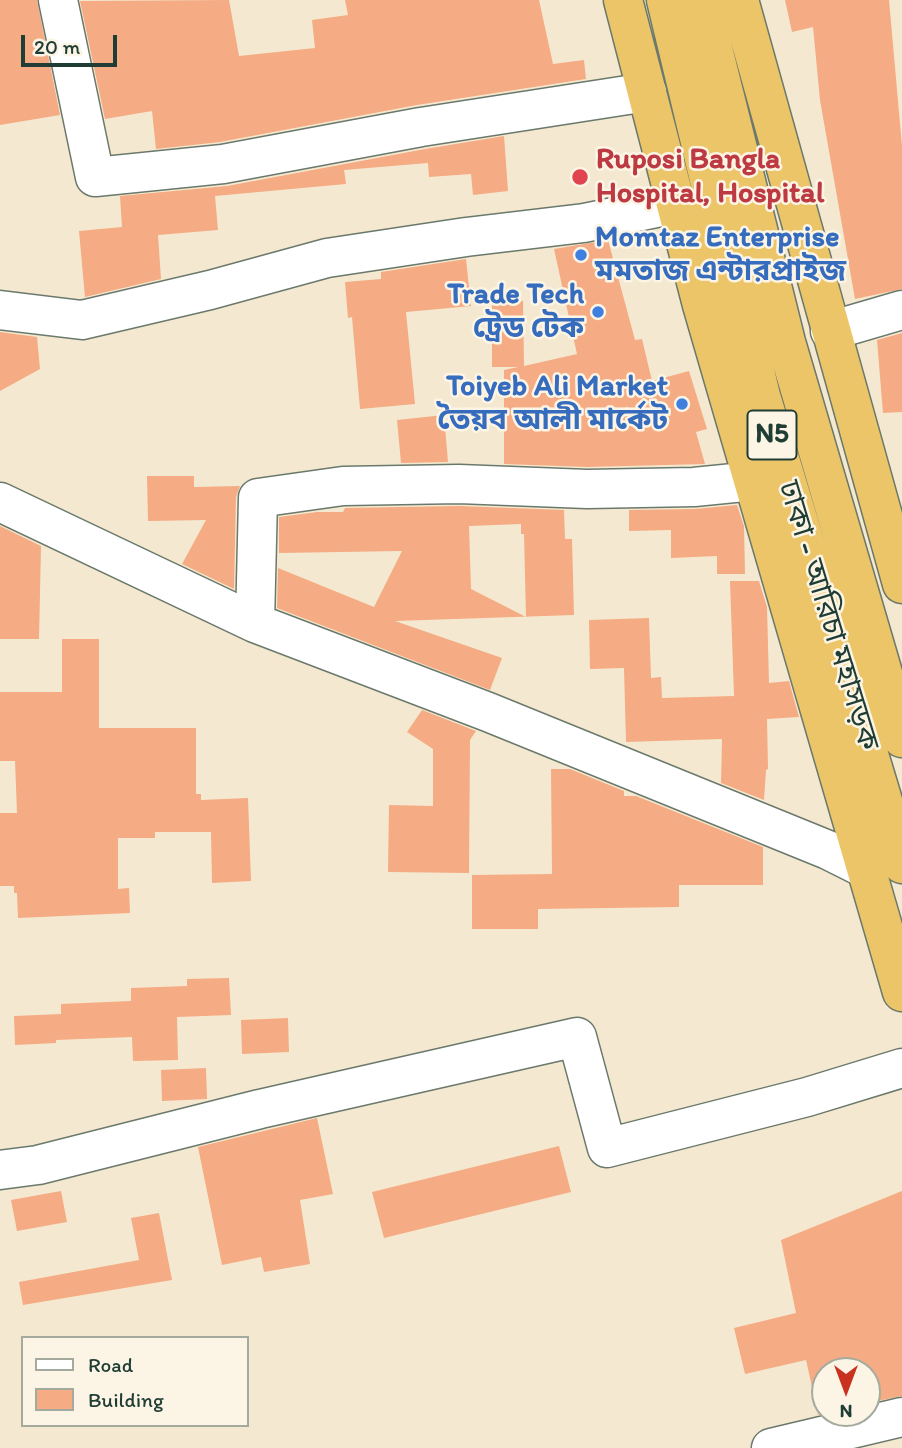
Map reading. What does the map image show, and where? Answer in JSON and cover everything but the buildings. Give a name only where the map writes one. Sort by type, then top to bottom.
[{"type":"highway","points":[[624,0],[702,305],[754,481],[884,866],[902,992]]},
{"type":"highway","name":"ঢাকা - আরিচা মহাসড়ক","points":[[666,0],[761,396],[884,866]]},
{"type":"highway","name":"ঢাকা - আরিচা মহাসড়ক","points":[[701,0],[786,342],[902,738]]},
{"type":"highway","points":[[739,0],[902,584]]},
{"type":"street","points":[[58,0],[95,177],[223,163],[421,127],[647,92]]},
{"type":"street","points":[[0,310],[82,320],[327,258],[584,223],[676,204]]},
{"type":"street","points":[[830,331],[902,310]]},
{"type":"street","points":[[255,623],[258,498],[343,485],[459,484],[587,489],[694,487],[754,481]]},
{"type":"street","points":[[0,502],[255,623],[488,712],[828,850],[884,866]]},
{"type":"street","points":[[0,1170],[38,1165],[260,1109],[577,1037],[607,1148],[807,1097],[902,1068]]},
{"type":"street","points":[[771,1448],[902,1417]]},
{"type":"place","name":"Ruposi Bangla Hospital, Hospital","points":[[580,177]]},
{"type":"place","name":"Momtaz Enterprise মমতাজ এন্টারপ্রাইজ","points":[[581,255]]},
{"type":"place","name":"Trade Tech ট্রেড টেক","points":[[598,312]]},
{"type":"place","name":"Toiyeb Ali Market তৈয়ব আলী মার্কেট","points":[[682,404]]}]
